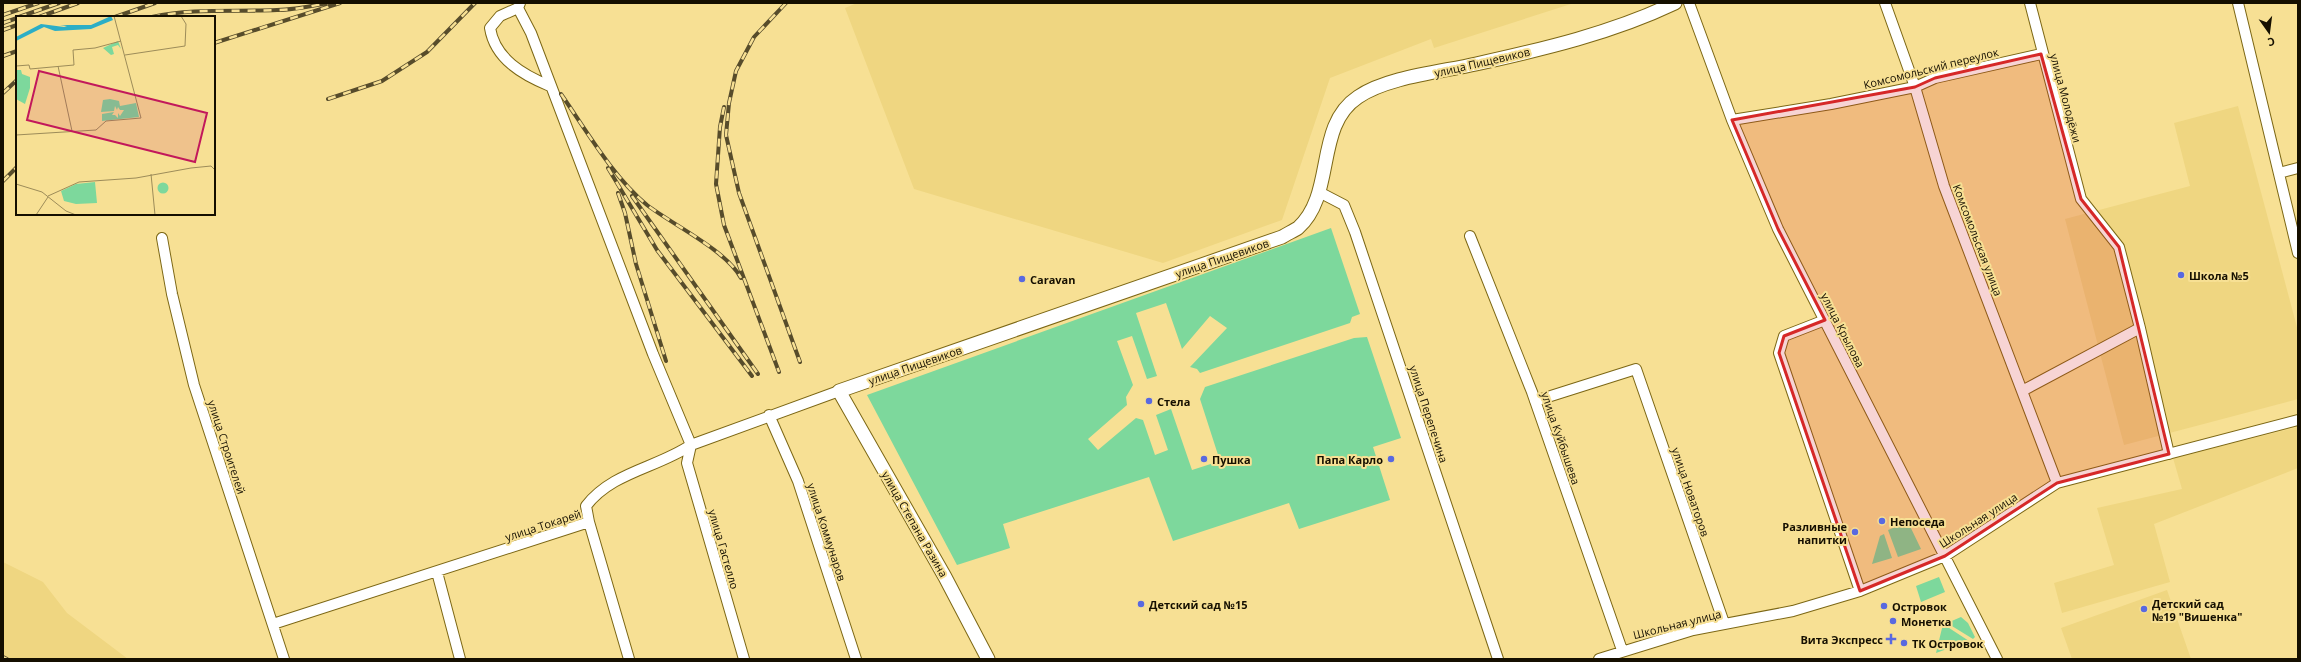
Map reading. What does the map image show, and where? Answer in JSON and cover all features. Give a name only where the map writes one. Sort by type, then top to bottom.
[{"type":"main road","name":"улица Пищевиков","points":[[839,391],[1282,237],[1298,228],[1309,213],[1319,192],[1331,138],[1344,106],[1376,86],[1582,38],[1638,20],[1675,3]]},
{"type":"main road","name":"улица Степана Разина","points":[[839,391],[945,576],[988,659]]},
{"type":"street","name":"улица Крылова","points":[[1689,3],[1732,120],[1778,229],[1997,659]]},
{"type":"street","name":"Комсомольская улица","points":[[1885,3],[1915,87],[1944,186],[2057,483]]},
{"type":"street","name":"улица Молодёжи","points":[[2030,3],[2042,54],[2081,199],[2119,247],[2140,328]]},
{"type":"street","points":[[2238,3],[2298,253]]},
{"type":"street","points":[[550,86],[528,77],[508,61],[492,43],[490,28],[500,16],[519,5],[653,354],[691,445]]},
{"type":"street","name":"Комсомольский переулок","points":[[1732,120],[1831,104],[1915,87],[1934,78],[2042,54]]},
{"type":"street","points":[[2279,173],[2298,168]]},
{"type":"street","name":"улица Перепечина","points":[[1319,192],[1344,205],[1355,232],[1498,659]]},
{"type":"street","name":"улица Куйбышева","points":[[1470,236],[1535,401],[1622,650]]},
{"type":"street","name":"улица Строителей","points":[[162,238],[172,294],[194,385],[284,659]]},
{"type":"street","points":[[1825,320],[1784,336],[1779,353],[1860,591]]},
{"type":"street","points":[[2022,391],[2140,328],[2169,454]]},
{"type":"street","name":"улица Новаторов","points":[[1535,401],[1636,368],[1724,623]]},
{"type":"street","name":"улица Пищевиков","points":[[589,522],[586,506],[594,495],[610,482],[675,456],[691,445],[769,415],[839,391]]},
{"type":"street","name":"улица Коммунаров","points":[[769,415],[798,481],[856,659]]},
{"type":"street","name":"Школьная улица","points":[[1599,659],[1622,650],[1724,623],[1793,611],[1860,591],[1945,556],[2057,483],[2298,420]]},
{"type":"street","name":"улица Гастелло","points":[[691,445],[687,463],[744,659]]},
{"type":"street","name":"улица Токарей","points":[[273,624],[589,522],[628,659]]},
{"type":"street","points":[[437,572],[460,659]]},
{"type":"highlighted area","points":[[2041,54],[2081,199],[2119,247],[2169,454],[2057,483],[1945,556],[1860,591],[1779,353],[1784,336],[1825,320],[1778,229],[1732,120],[1915,87],[1935,78]]},
{"type":"shaded area","points":[[857,3],[1574,3],[1434,48],[1431,39],[1330,78],[1282,220],[1163,263],[914,189],[845,8]]},
{"type":"shaded area","name":"Школа №5","points":[[2238,106],[2298,331],[2298,399],[2124,445],[2065,219],[2190,186],[2174,123]]},
{"type":"shaded area","points":[[2298,427],[2298,468],[2154,524],[2170,582],[2062,613],[2054,583],[2114,565],[2097,508],[2182,489],[2173,458]]},
{"type":"shaded area","points":[[3,562],[43,582],[67,613],[128,659],[3,659]]},
{"type":"shaded area","name":"Детский сад №19 \"Вишенка\"","points":[[2167,590],[2191,659],[2072,659],[2061,628]]},
{"type":"green space","points":[[1331,228],[1360,314],[1352,317],[1350,323],[1200,373],[1197,369],[1190,367],[1227,328],[1210,316],[1182,349],[1166,303],[1136,313],[1157,376],[1147,379],[1132,336],[1117,341],[1133,385],[1126,397],[1127,405],[1088,439],[1098,450],[1136,418],[1143,420],[1155,455],[1168,450],[1156,415],[1171,409],[1192,470],[1220,461],[1200,399],[1205,387],[1354,338],[1367,337],[1401,438],[1373,447],[1390,500],[1299,529],[1289,503],[1173,541],[1149,477],[1003,524],[1010,548],[957,565],[867,395]]},
{"type":"green space","points":[[1908,522],[1921,549],[1898,557],[1888,530]]},
{"type":"green space","points":[[1884,534],[1892,558],[1872,564],[1880,536]]},
{"type":"green space","points":[[1939,577],[1945,592],[1921,602],[1916,586]]},
{"type":"green space","points":[[1961,617],[1968,623],[1975,637],[1973,639],[1947,623]]},
{"type":"green space","points":[[1943,624],[1969,641],[1936,653]]},
{"type":"railway","points":[[3,15],[38,3]]},
{"type":"railway","points":[[22,16],[59,3]]},
{"type":"railway","points":[[42,16],[78,3]]},
{"type":"railway","points":[[118,16],[155,3]]},
{"type":"railway","points":[[157,16],[199,11],[261,11],[290,9],[328,3]]},
{"type":"railway","points":[[215,43],[340,3]]},
{"type":"railway","points":[[328,99],[382,81],[427,52],[475,3]]},
{"type":"railway","points":[[786,3],[754,37],[736,71],[729,103],[726,135],[739,193],[800,362]]},
{"type":"railway","points":[[3,23],[16,18]]},
{"type":"railway","points":[[3,30],[16,25]]},
{"type":"railway","points":[[3,56],[16,51]]},
{"type":"railway","points":[[3,93],[16,81]]},
{"type":"railway","points":[[561,94],[611,167],[635,194],[658,213],[712,248],[734,268],[741,278]]},
{"type":"railway","points":[[724,107],[720,127],[716,184],[724,225],[779,372]]},
{"type":"railway","points":[[3,181],[16,168]]},
{"type":"railway","points":[[608,168],[657,250],[752,376]]},
{"type":"railway","points":[[618,193],[625,213],[636,264],[666,361]]},
{"type":"railway","points":[[632,196],[758,374]]},
{"type":"railway","points":[[3,657],[7,659]]},
{"type":"place","name":"Школа №5","points":[[2181,275]]},
{"type":"place","name":"Caravan","points":[[1022,279]]},
{"type":"place","name":"Стела","points":[[1149,401]]},
{"type":"place","name":"Пушка","points":[[1204,459]]},
{"type":"place","name":"Папа Карло","points":[[1391,459]]},
{"type":"place","name":"Непоседа","points":[[1882,521]]},
{"type":"place","name":"Разливные напитки","points":[[1855,532]]},
{"type":"place","name":"Детский сад №15","points":[[1141,604]]},
{"type":"place","name":"Островок","points":[[1884,606]]},
{"type":"place","name":"Детский сад №19 \"Вишенка\"","points":[[2144,609]]},
{"type":"place","name":"Монетка","points":[[1893,621]]},
{"type":"place","name":"Вита Экспресс","points":[[1891,639]]},
{"type":"place","name":"ТК Островок","points":[[1904,643]]}]
